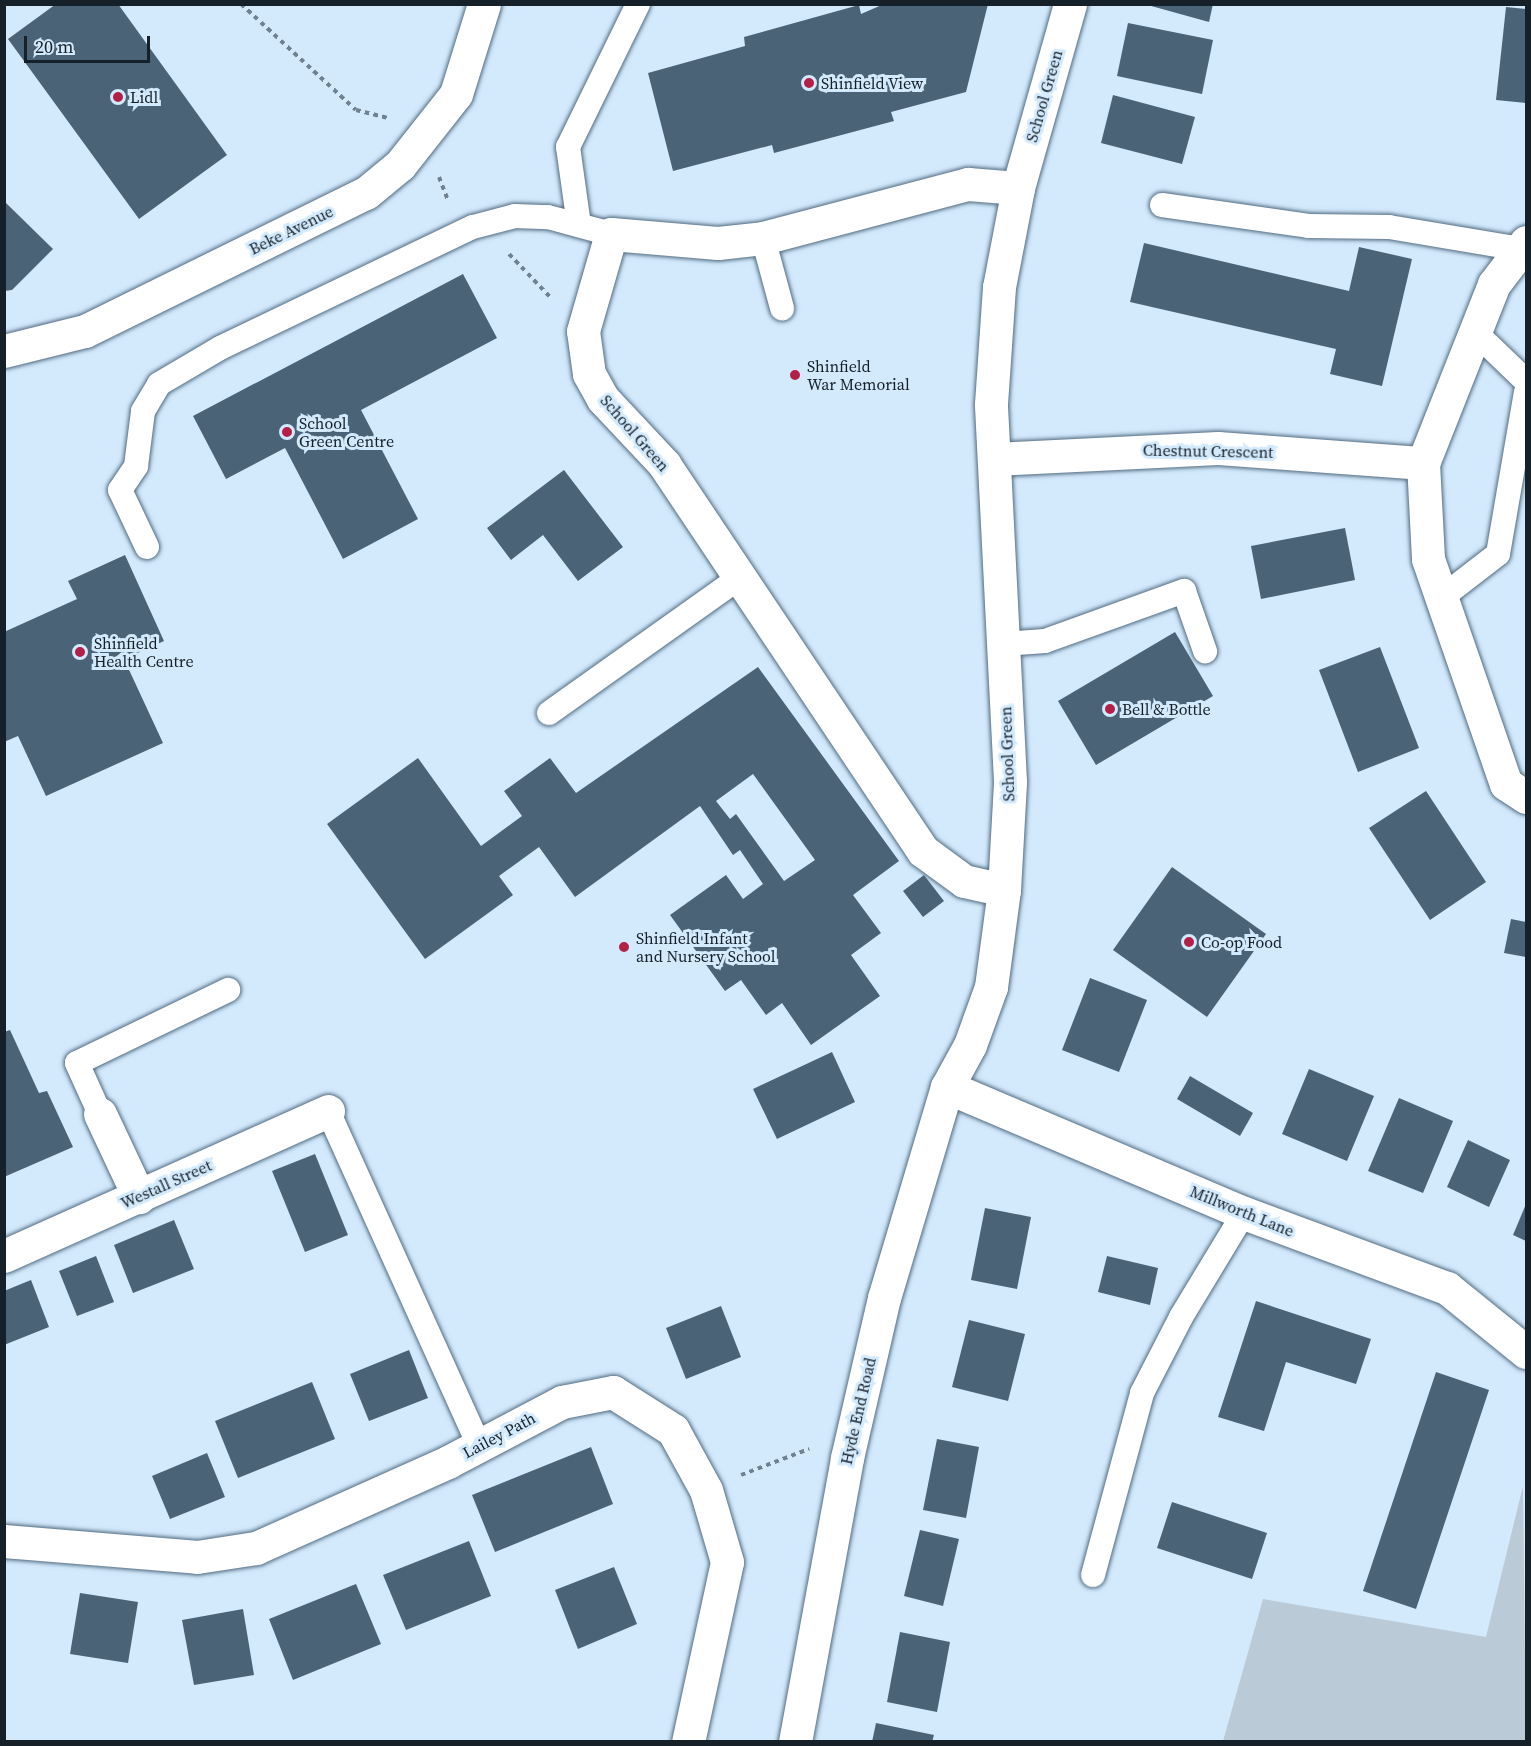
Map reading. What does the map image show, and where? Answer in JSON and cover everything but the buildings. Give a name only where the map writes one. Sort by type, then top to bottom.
[{"type":"street","name":"Beke Avenue","points":[[4,351],[84,331],[366,193],[400,165],[456,94],[484,4]]},
{"type":"street","name":"School Green","points":[[947,1087],[970,1045],[991,987],[1004,890],[1010,782],[991,404],[999,287],[1018,188],[1070,4]]},
{"type":"street","points":[[610,234],[718,243],[763,238],[968,184],[1018,188]]},
{"type":"street","name":"School Green","points":[[610,234],[583,331],[589,374],[603,399],[665,465],[742,576],[923,851],[964,881],[1004,890]]},
{"type":"street","points":[[1524,245],[1494,284],[1423,463],[1428,559],[1506,784],[1527,797]]},
{"type":"street","name":"Chestnut Crescent","points":[[994,459],[1218,448],[1423,463]]},
{"type":"street","name":"Millworth Lane","points":[[947,1087],[1244,1213],[1447,1288],[1527,1352]]},
{"type":"street","name":"Hyde End Road","points":[[795,1742],[847,1458],[884,1298],[947,1087]]},
{"type":"street","name":"Westall Street","points":[[4,1256],[328,1111]]},
{"type":"street","points":[[100,1114],[139,1197]]},
{"type":"street","name":"Lailey Path","points":[[4,1541],[197,1557],[256,1548],[478,1446],[562,1402],[613,1392],[673,1430],[706,1490],[727,1562],[688,1742]]},
{"type":"lane","points":[[579,225],[568,147],[638,4]]},
{"type":"lane","points":[[1162,205],[1309,226],[1389,227],[1524,245]]},
{"type":"lane","points":[[147,547],[120,490],[136,465],[143,411],[159,384],[219,348],[473,227],[515,216],[579,225],[610,234]]},
{"type":"lane","points":[[763,238],[782,308]]},
{"type":"lane","points":[[1475,332],[1527,381]]},
{"type":"lane","points":[[1441,598],[1498,554],[1527,392]]},
{"type":"lane","points":[[549,713],[742,576]]},
{"type":"lane","points":[[1003,644],[1045,641],[1184,591],[1205,651]]},
{"type":"lane","points":[[100,1114],[77,1063],[228,990]]},
{"type":"lane","points":[[328,1111],[478,1446]]},
{"type":"lane","points":[[1093,1575],[1142,1393],[1181,1317],[1244,1213]]},
{"type":"path","points":[[241,4],[356,110],[398,121],[423,138],[450,204]]},
{"type":"path","points":[[503,250],[519,260],[583,331]]},
{"type":"path","points":[[706,1490],[804,1448],[847,1458]]},
{"type":"shaded area","points":[[1523,1486],[1526,1741],[1223,1741],[1263,1599],[1486,1637]]},
{"type":"place","name":"Shinfield View","points":[[809,83]]},
{"type":"place","name":"Lidl","points":[[118,97]]},
{"type":"place","name":"Shinfield War Memorial","points":[[795,375]]},
{"type":"place","name":"School Green Centre","points":[[287,432]]},
{"type":"place","name":"Shinfield Health Centre","points":[[80,652]]},
{"type":"place","name":"Bell & Bottle","points":[[1110,709]]},
{"type":"place","name":"Co-op Food","points":[[1189,942]]},
{"type":"place","name":"Shinfield Infant and Nursery School","points":[[624,947]]}]
